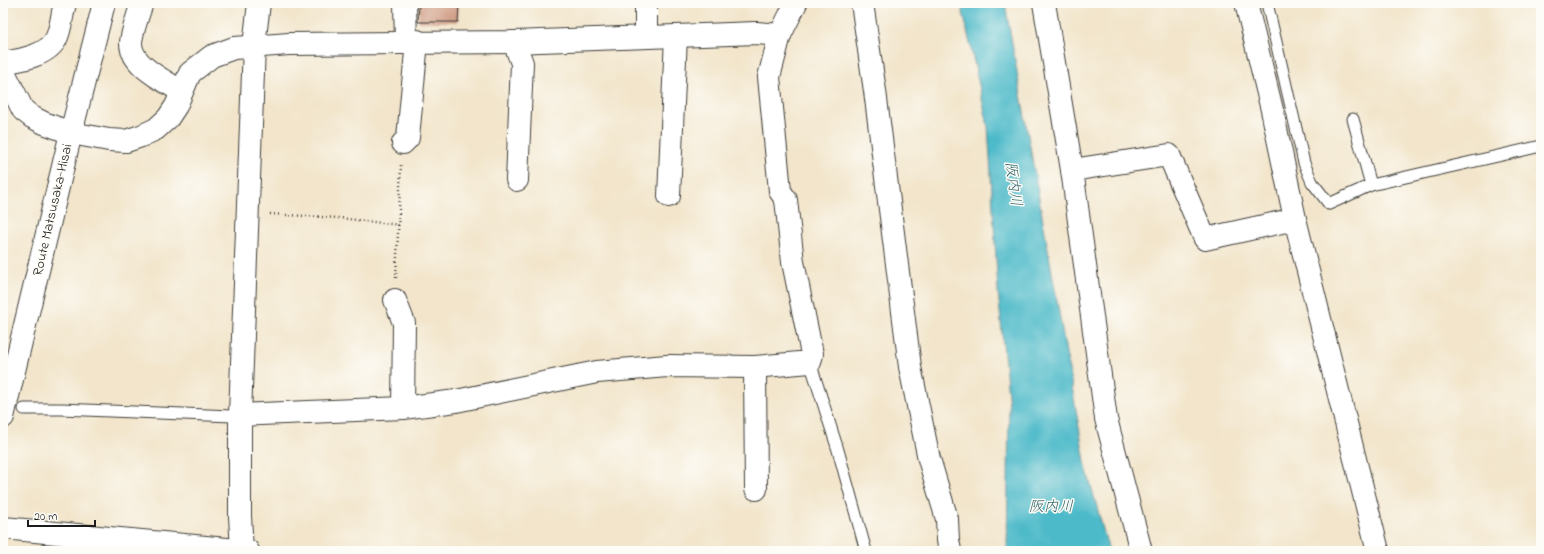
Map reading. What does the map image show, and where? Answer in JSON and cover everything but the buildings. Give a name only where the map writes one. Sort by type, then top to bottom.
[{"type":"main road","points":[[3,63],[25,59],[52,44],[56,38],[65,3]]},
{"type":"main road","name":"Route Matsusaka-Hisai","points":[[3,417],[71,133],[104,3]]},
{"type":"main road","points":[[142,3],[131,43],[134,52],[149,72],[181,91]]},
{"type":"main road","points":[[3,528],[244,551],[240,516],[240,415],[254,46],[259,3]]},
{"type":"main road","points":[[403,143],[408,138],[412,42],[405,3]]},
{"type":"main road","points":[[646,3],[646,37]]},
{"type":"main road","points":[[240,415],[403,408],[456,401],[597,372],[667,366],[755,367],[810,362],[812,354],[795,275],[786,200],[780,191],[769,77],[780,35],[796,3]]},
{"type":"main road","points":[[862,3],[875,91],[910,366],[930,459],[947,518],[950,551]]},
{"type":"main road","points":[[1044,3],[1072,170],[1106,419],[1141,551]]},
{"type":"main road","points":[[1246,3],[1272,110],[1295,219],[1378,551]]},
{"type":"main road","points":[[3,70],[23,110],[44,123],[71,133],[109,140],[126,141],[156,129],[168,118],[176,106],[181,91],[190,73],[212,56],[234,48],[289,44],[514,42],[756,33],[780,35]]},
{"type":"main road","points":[[669,196],[676,36]]},
{"type":"main road","points":[[514,42],[522,63],[517,180]]},
{"type":"main road","points":[[1072,170],[1169,155],[1205,239],[1295,219]]},
{"type":"main road","points":[[395,300],[404,323],[403,408]]},
{"type":"main road","points":[[755,367],[756,488]]},
{"type":"lane","points":[[1267,3],[1304,162],[1312,182],[1329,204],[1370,185],[1541,146]]},
{"type":"lane","points":[[1353,119],[1370,185]]},
{"type":"lane","points":[[810,362],[838,450],[866,551]]},
{"type":"lane","points":[[24,409],[61,409],[232,416],[240,415]]},
{"type":"path","points":[[395,300],[399,225],[399,184],[403,143]]},
{"type":"path","points":[[248,213],[340,218],[399,225]]},
{"type":"water","name":"阪内川","points":[[961,3],[1005,3],[1086,467],[1109,551],[1007,551],[1009,406],[998,291],[988,126]]}]
